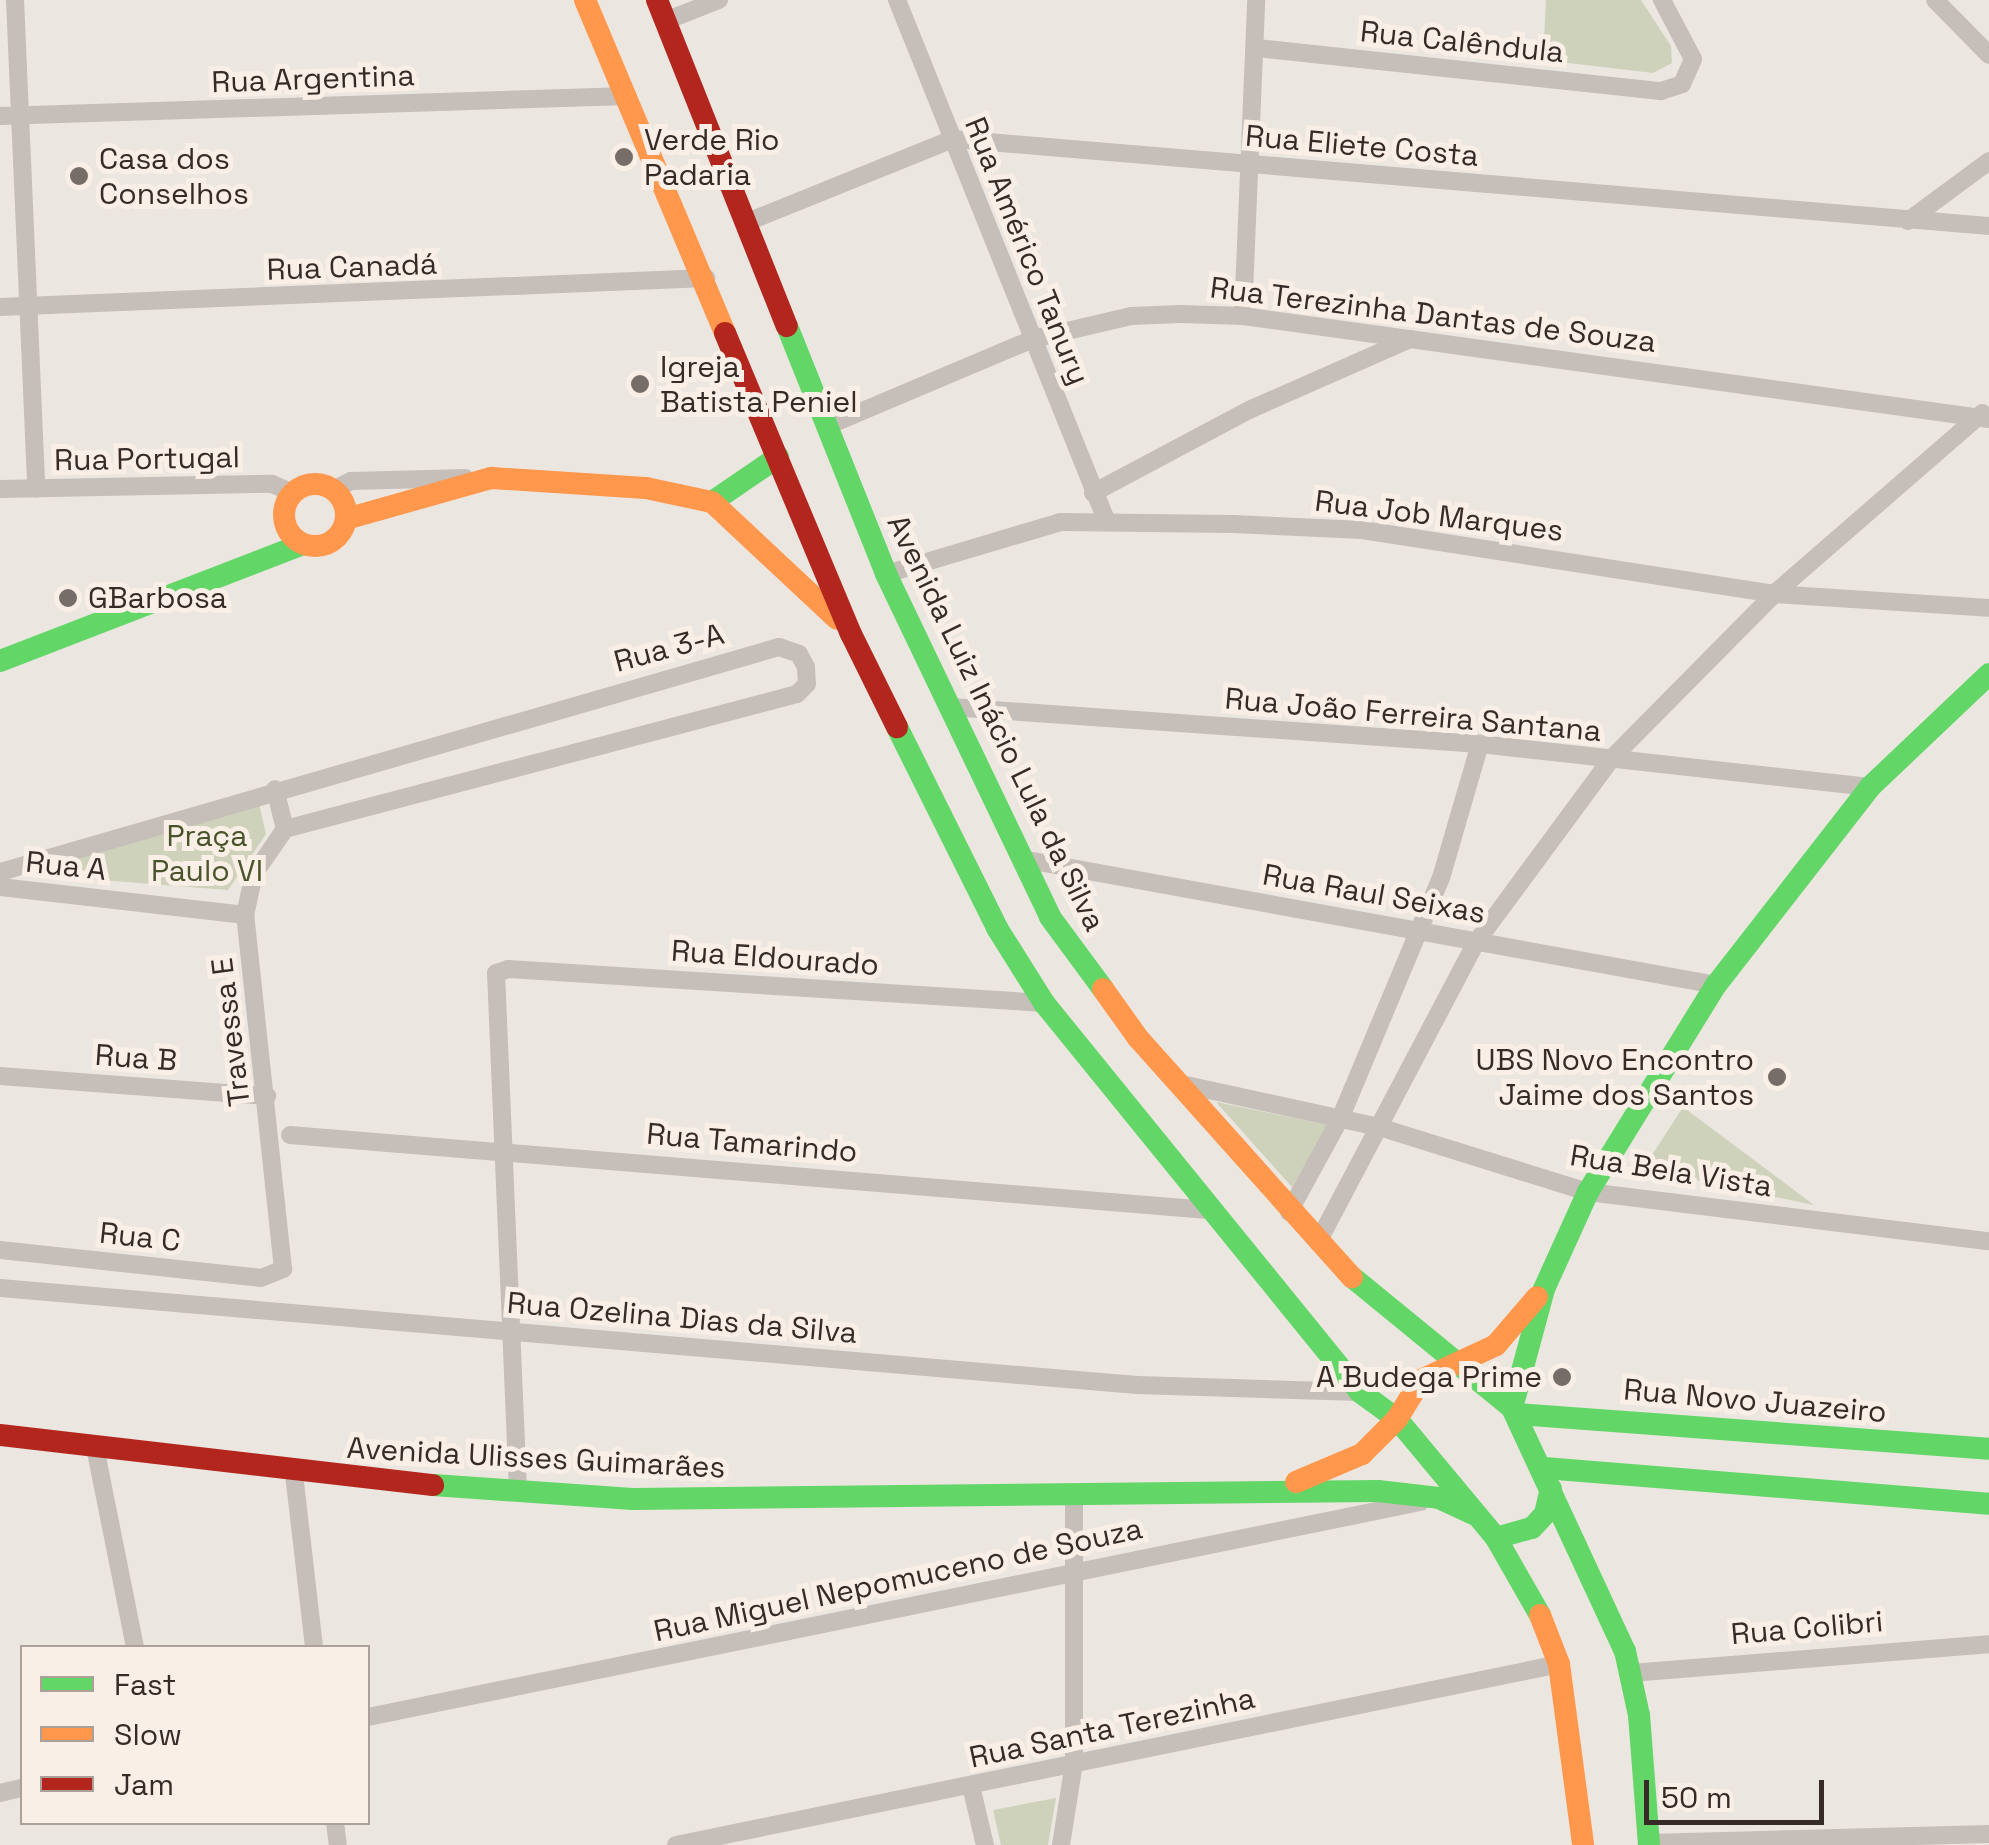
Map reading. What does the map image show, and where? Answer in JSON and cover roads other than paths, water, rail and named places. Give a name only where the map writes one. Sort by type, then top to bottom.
[{"type":"street","points":[[15,0],[10,116],[28,305],[36,489]]},
{"type":"street","points":[[585,0],[706,278],[851,634],[997,928],[1044,1002],[1208,1210],[1360,1392],[1397,1418],[1496,1538],[1535,1602],[1559,1664],[1583,1845]]},
{"type":"street","points":[[661,11],[719,0]]},
{"type":"street","name":"Rua Américo Tanury","points":[[897,0],[1106,522]]},
{"type":"street","points":[[1242,316],[1257,48],[1256,0]]},
{"type":"street","name":"Rua Calêndula","points":[[1257,48],[1661,91],[1682,84],[1692,58],[1662,0]]},
{"type":"street","points":[[1936,0],[1989,55]]},
{"type":"street","name":"Avenida Luiz Inácio Lula da Silva","points":[[661,11],[886,574],[1022,859],[1083,970],[1289,1212],[1367,1293],[1462,1364],[1514,1411],[1600,1589],[1631,1672],[1649,1844]]},
{"type":"street","name":"Rua Argentina","points":[[10,116],[628,96]]},
{"type":"street","name":"Rua Eliete Costa","points":[[745,223],[953,139],[1989,226]]},
{"type":"street","points":[[1908,221],[1989,161]]},
{"type":"street","name":"Rua Canadá","points":[[0,306],[706,278]]},
{"type":"street","name":"Rua Terezinha Dantas de Souza","points":[[827,426],[1033,339],[1131,316],[1242,316],[1984,415]]},
{"type":"street","points":[[1093,493],[1249,410],[1410,338]]},
{"type":"street","points":[[1318,1242],[1477,940],[1611,759],[1774,594],[1984,415]]},
{"type":"street","points":[[712,502],[778,457]]},
{"type":"street","points":[[304,544],[285,524],[293,494],[314,484],[333,490],[350,481],[491,478],[592,482],[712,502],[851,634]]},
{"type":"street","points":[[0,661],[304,544],[328,544],[346,519],[491,478]]},
{"type":"street","name":"Rua Portugal","points":[[0,490],[272,484],[293,494]]},
{"type":"street","points":[[333,490],[346,519]]},
{"type":"street","name":"Rua Job Marques","points":[[886,574],[1010,533],[1106,522],[1362,530],[1774,594],[1989,608]]},
{"type":"street","name":"Rua 3-A","points":[[0,872],[274,789],[779,646],[799,654],[806,667],[807,684],[797,694],[286,829]]},
{"type":"street","points":[[1514,1411],[1544,1289],[1588,1192],[1716,985],[1870,787],[1989,674]]},
{"type":"street","name":"Rua João Ferreira Santana","points":[[950,708],[1480,744],[1870,787]]},
{"type":"street","points":[[1289,1212],[1340,1119],[1418,930],[1480,744]]},
{"type":"street","points":[[274,789],[286,829]]},
{"type":"street","name":"Travessa E","points":[[274,1276],[286,1262],[245,915],[254,874],[286,829]]},
{"type":"street","name":"Rua Raul Seixas","points":[[1022,859],[1716,985]]},
{"type":"street","name":"Rua A","points":[[0,887],[245,915]]},
{"type":"street","name":"Rua Eldourado","points":[[502,1149],[495,977],[503,969],[1044,1002]]},
{"type":"street","name":"Rua B","points":[[0,1076],[267,1096]]},
{"type":"street","name":"Rua Bela Vista","points":[[1176,1082],[1380,1127],[1588,1192],[1989,1241]]},
{"type":"street","name":"Rua Tamarindo","points":[[290,1135],[502,1149],[1208,1210]]},
{"type":"street","points":[[502,1149],[518,1491]]},
{"type":"street","name":"Rua C","points":[[0,1250],[274,1276]]},
{"type":"street","name":"Rua Ozelina Dias da Silva","points":[[0,1288],[1137,1384],[1360,1392]]},
{"type":"street","points":[[1252,1490],[1342,1468],[1397,1418],[1421,1380],[1496,1345],[1544,1289]]},
{"type":"street","name":"Rua Novo Juazeiro","points":[[1514,1411],[1989,1449]]},
{"type":"street","name":"Avenida Ulisses Guimarães","points":[[0,1434],[294,1474],[632,1499],[1252,1490]]},
{"type":"street","points":[[95,1448],[134,1645]]},
{"type":"street","points":[[294,1474],[314,1645]]},
{"type":"street","points":[[1496,1538],[1532,1528],[1545,1514],[1548,1478],[1989,1504]]},
{"type":"street","points":[[1252,1490],[1439,1498],[1482,1518]]},
{"type":"street","points":[[1061,1845],[1074,1763],[1074,1494]]},
{"type":"street","name":"Rua Miguel Nepomuceno de Souza","points":[[370,1717],[1439,1498]]},
{"type":"street","name":"Rua Colibri","points":[[1631,1672],[1989,1644]]},
{"type":"street","name":"Rua Santa Terezinha","points":[[676,1845],[1559,1664]]},
{"type":"street","points":[[971,1786],[985,1845]]},
{"type":"street","points":[[1649,1844],[1989,1834]]},
{"type":"place","name":"Verde Rio Padaria","points":[[624,157]]},
{"type":"place","name":"Casa dos Conselhos","points":[[79,176]]},
{"type":"place","name":"Igreja Batista Peniel","points":[[640,384]]},
{"type":"place","name":"GBarbosa","points":[[68,598]]},
{"type":"place","name":"UBS Novo Encontro Jaime dos Santos","points":[[1777,1077]]},
{"type":"place","name":"A Budega Prime","points":[[1562,1377]]},
{"type":"park label","name":"Praça Paulo VI","points":[[207,853]]}]
